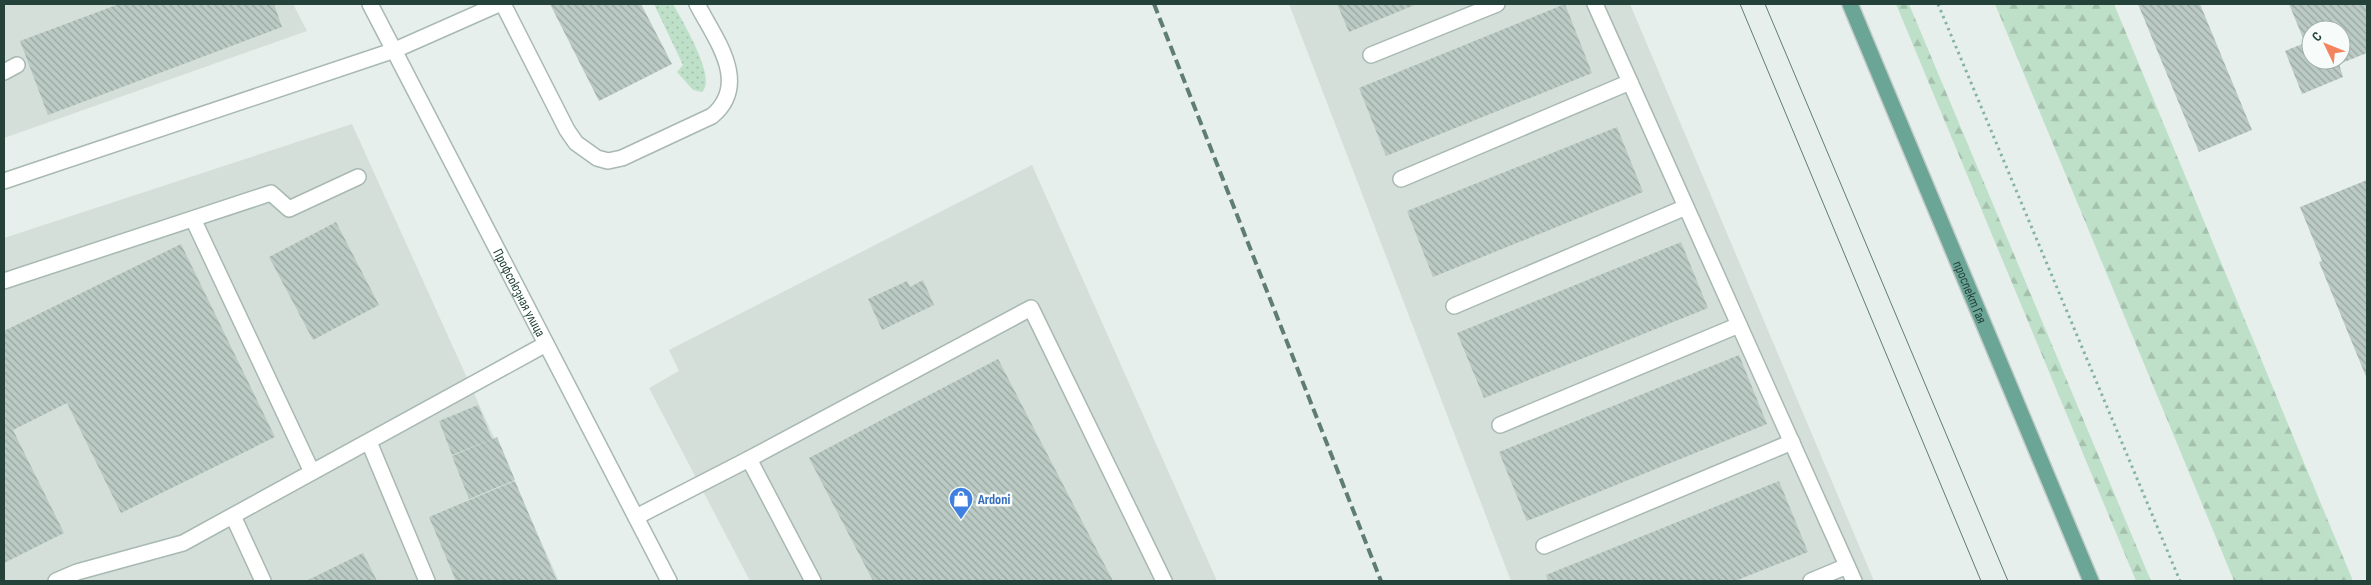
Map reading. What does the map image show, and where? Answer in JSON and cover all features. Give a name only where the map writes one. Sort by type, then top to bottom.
[{"type":"main road","name":"проспект Гая","points":[[1850,4],[2091,581]]},
{"type":"street","name":"Профсоюзная улица","points":[[370,4],[669,581]]},
{"type":"street","points":[[4,181],[395,50],[501,4],[567,130],[586,152],[608,161],[622,158],[712,116],[720,109],[727,98],[731,76],[727,64],[697,4]]},
{"type":"street","points":[[1371,54],[1497,4]]},
{"type":"street","points":[[1595,4],[1854,581]]},
{"type":"street","points":[[1401,179],[1630,82]]},
{"type":"street","points":[[4,281],[271,193],[288,209],[358,177]]},
{"type":"street","points":[[1454,306],[1686,207]]},
{"type":"street","points":[[194,219],[312,472]]},
{"type":"street","points":[[636,517],[749,459],[1031,308],[1164,581]]},
{"type":"street","points":[[1500,425],[1739,325]]},
{"type":"street","points":[[56,581],[77,572],[184,543],[546,344]]},
{"type":"street","points":[[369,442],[427,581]]},
{"type":"street","points":[[1544,546],[1792,442]]},
{"type":"street","points":[[749,459],[813,581]]},
{"type":"street","points":[[233,516],[263,581]]},
{"type":"street","points":[[1811,581],[1847,566]]},
{"type":"path","points":[[1938,4],[2180,581]]},
{"type":"shaded area","points":[[4,4],[293,4],[307,31],[4,138]]},
{"type":"shaded area","points":[[1289,4],[1630,4],[1874,581],[1511,581]]},
{"type":"shaded area","points":[[352,124],[559,581],[4,581],[4,238]]},
{"type":"shaded area","points":[[1032,165],[1217,581],[750,581],[649,388],[679,371],[669,350]]},
{"type":"green space","points":[[654,4],[673,4],[683,22],[702,62],[706,85],[702,92],[693,90],[677,72],[683,65]]},
{"type":"green space","points":[[1896,4],[1909,4],[2151,581],[2136,581]]},
{"type":"green space","points":[[1995,4],[2114,4],[2353,581],[2234,581]]},
{"type":"building","points":[[119,4],[274,4],[282,27],[48,115],[20,41]]},
{"type":"building","points":[[550,4],[641,4],[672,64],[599,101]]},
{"type":"building","points":[[1337,4],[1417,4],[1349,32]]},
{"type":"building","points":[[1565,4],[1592,73],[1386,156],[1359,88]]},
{"type":"building","points":[[2138,4],[2200,4],[2252,130],[2199,152]]},
{"type":"building","points":[[2289,4],[2367,4],[2367,53],[2351,59],[2351,20],[2301,20],[2301,33]]},
{"type":"building","points":[[2301,45],[2301,70],[2341,70],[2343,77],[2302,94],[2285,51]]},
{"type":"building","points":[[1617,127],[1643,192],[1433,277],[1407,211]]},
{"type":"building","points":[[2367,180],[2367,379],[2319,262],[2322,261],[2300,207]]},
{"type":"building","points":[[336,222],[379,305],[313,340],[269,257]]},
{"type":"building","points":[[1681,242],[1708,308],[1484,398],[1457,333]]},
{"type":"building","points":[[181,244],[275,437],[121,513],[67,403],[13,430],[64,533],[4,563],[4,331]]},
{"type":"building","points":[[923,280],[934,305],[882,330],[868,299],[907,281],[910,287]]},
{"type":"building","points":[[1739,355],[1767,424],[1527,521],[1499,452]]},
{"type":"building","name":"Ardoni","points":[[998,359],[1113,581],[873,581],[809,458]]},
{"type":"building","points":[[478,405],[492,439],[452,455],[439,421]]},
{"type":"building","points":[[497,437],[515,480],[469,499],[452,456]]},
{"type":"building","points":[[515,481],[557,581],[456,581],[429,517]]},
{"type":"building","points":[[1779,481],[1808,552],[1735,581],[1548,581],[1546,575]]},
{"type":"building","points":[[363,553],[377,581],[306,581]]},
{"type":"tram line","points":[[1740,4],[1981,581]]},
{"type":"tram line","points":[[1765,4],[2008,581]]},
{"type":"railway","points":[[1154,4],[1381,581]]},
{"type":"place","name":"Ardoni","points":[[961,520]]}]
